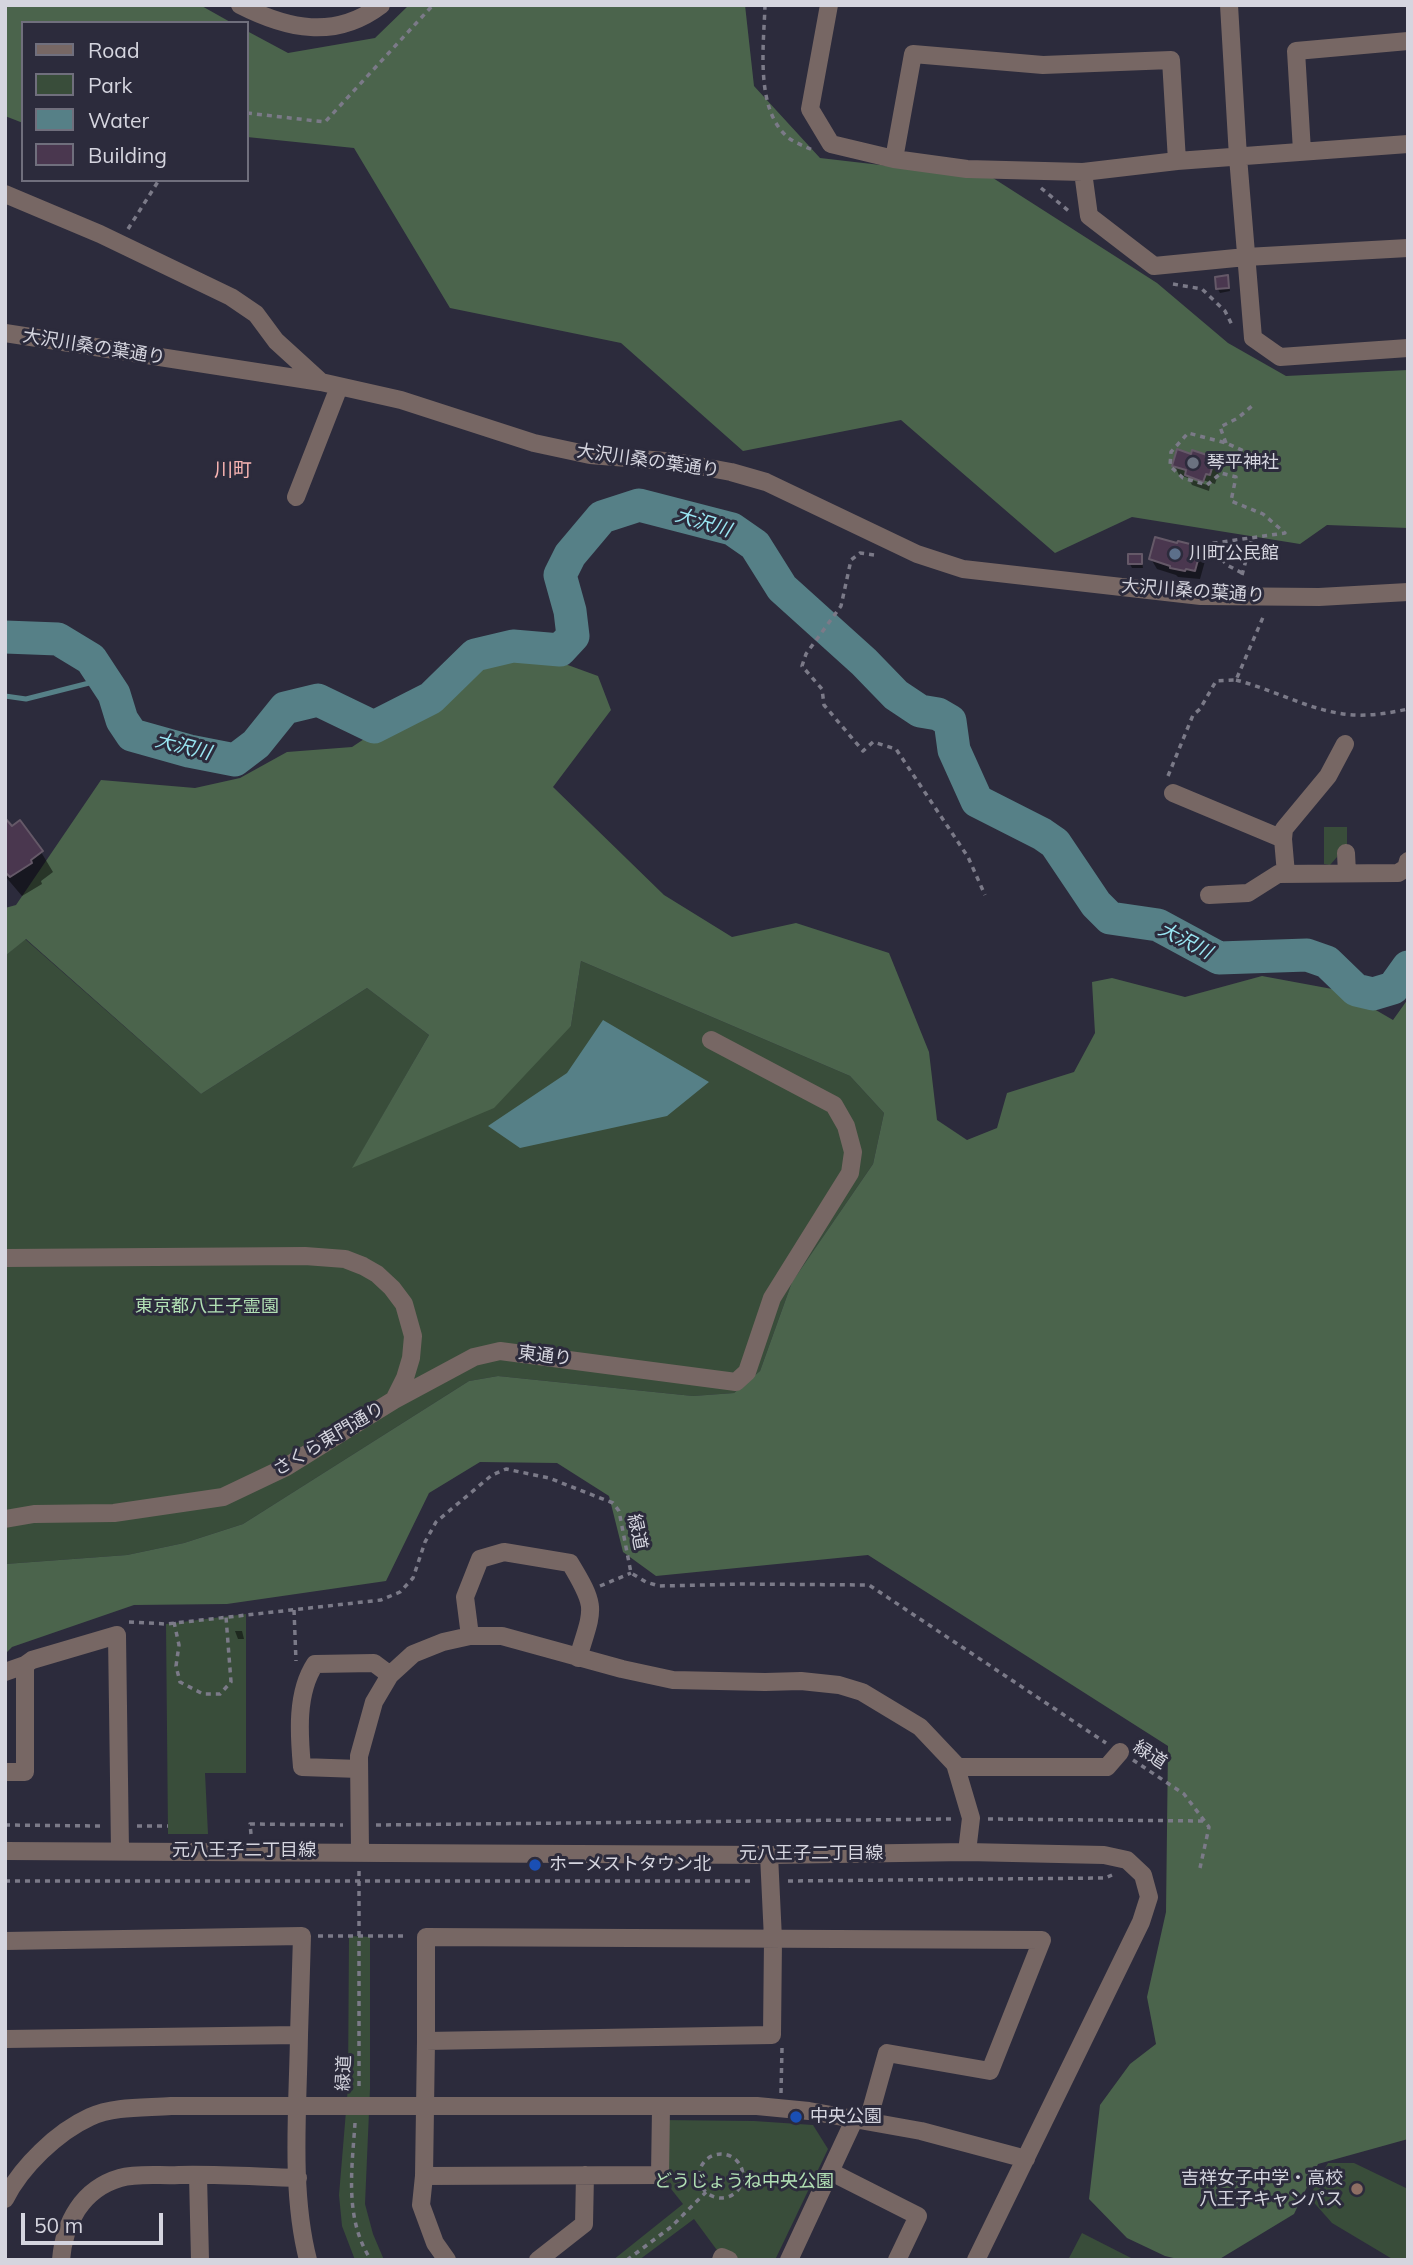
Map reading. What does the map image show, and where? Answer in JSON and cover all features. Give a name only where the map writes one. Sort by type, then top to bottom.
[{"type":"street","points":[[240,5],[266,18],[298,27],[319,27],[342,25],[381,5]]},
{"type":"street","points":[[829,5],[810,109],[831,144],[894,159],[967,169],[1083,172],[1178,161],[1408,144]]},
{"type":"street","points":[[1229,5],[1253,338],[1280,358],[1408,348]]},
{"type":"street","points":[[1302,151],[1296,51],[1408,41]]},
{"type":"street","points":[[894,159],[913,54],[1043,65],[1171,60],[1178,161]]},
{"type":"street","points":[[1083,172],[1089,216],[1154,266],[1246,257],[1408,248]]},
{"type":"street","points":[[5,194],[119,243],[231,296],[256,314],[276,341],[330,384],[296,497]]},
{"type":"street","name":"大沢川桑の葉通り","points":[[5,333],[330,384],[401,400],[534,443],[590,455],[677,462],[731,472],[766,482],[917,554],[963,569],[1201,596],[1408,593]]},
{"type":"street","points":[[1286,874],[1284,829],[1328,776],[1345,744]]},
{"type":"street","points":[[1169,789],[1283,839]]},
{"type":"street","points":[[1346,853],[1347,873]]},
{"type":"street","points":[[1209,895],[1248,893],[1278,874],[1398,873],[1406,868],[1408,861]]},
{"type":"street","name":"東通り","points":[[394,1401],[474,1357],[500,1351],[736,1382],[747,1372],[772,1298],[850,1173],[853,1152],[846,1126],[834,1105],[711,1040]]},
{"type":"street","name":"さくら東門通り","points":[[5,1258],[304,1256],[345,1259],[377,1274],[392,1288],[404,1304],[413,1336],[411,1358],[394,1401],[286,1467],[223,1497],[114,1513],[34,1514],[5,1519]]},
{"type":"street","points":[[470,1636],[465,1597],[480,1559],[504,1552],[570,1563],[588,1592],[592,1611],[578,1658]]},
{"type":"street","points":[[5,1672],[32,1660],[117,1636],[120,1851]]},
{"type":"street","points":[[359,1861],[359,1769],[365,1729],[374,1702],[390,1675],[413,1654],[470,1636],[502,1636],[535,1643],[578,1658],[673,1680],[801,1681],[839,1685],[862,1692],[920,1727],[956,1767],[971,1818],[967,1852]]},
{"type":"street","points":[[359,1769],[302,1767],[299,1730],[307,1675],[315,1664],[374,1663],[390,1675]]},
{"type":"street","points":[[5,1772],[25,1772],[25,1665]]},
{"type":"street","points":[[956,1767],[1107,1767],[1120,1752]]},
{"type":"street","name":"元八王子二丁目線","points":[[5,1852],[120,1851],[359,1861],[967,1852],[1104,1855],[1127,1860],[1143,1875],[1149,1897],[1141,1922],[976,2260]]},
{"type":"street","points":[[426,2041],[772,2035],[773,1939],[769,1855]]},
{"type":"street","points":[[5,1941],[302,1936],[298,2178],[302,2232],[308,2260]]},
{"type":"street","points":[[447,2260],[435,2244],[421,2205],[424,2176],[426,1937],[1042,1940],[990,2071],[887,2053],[862,2119],[831,2172],[789,2260]]},
{"type":"street","points":[[5,2039],[299,2035]]},
{"type":"street","points":[[5,2199],[13,2182],[35,2156],[90,2117],[120,2110],[171,2106],[757,2106],[862,2119],[921,2131],[1026,2159]]},
{"type":"street","points":[[424,2176],[660,2175],[661,2107]]},
{"type":"street","points":[[831,2172],[918,2216],[897,2260]]},
{"type":"street","points":[[61,2260],[71,2218],[84,2199],[103,2185],[122,2177],[198,2175],[298,2178]]},
{"type":"street","points":[[198,2175],[200,2260]]},
{"type":"street","points":[[538,2260],[584,2224],[585,2175]]},
{"type":"street","points":[[721,2260],[722,2257],[729,2260]]},
{"type":"path","points":[[248,113],[325,122],[433,5]]},
{"type":"path","points":[[765,5],[763,79],[774,118],[788,137],[818,152]]},
{"type":"path","points":[[1032,181],[1076,218]]},
{"type":"path","points":[[119,243],[158,182]]},
{"type":"path","points":[[1171,283],[1202,289],[1225,311],[1236,335]]},
{"type":"path","points":[[1226,443],[1220,427],[1238,418],[1252,406]]},
{"type":"path","points":[[1242,573],[1227,565],[1208,544],[1285,533],[1263,514],[1231,501],[1236,477],[1221,473],[1207,485],[1183,478],[1170,466],[1171,452],[1188,433],[1226,443],[1255,456]]},
{"type":"path","points":[[1239,586],[1252,538]]},
{"type":"path","points":[[879,557],[860,553],[851,560],[841,607],[806,654],[802,666],[822,689],[824,705],[863,751],[873,742],[896,749],[968,858],[985,895]]},
{"type":"path","points":[[1236,680],[1272,597]]},
{"type":"path","points":[[1169,789],[1194,715],[1216,681],[1236,680],[1310,706],[1352,715],[1383,714],[1408,709]]},
{"type":"path","name":"緑道","points":[[117,1636],[128,1622],[166,1624],[294,1610],[381,1600],[400,1592],[413,1578],[425,1542],[436,1521],[492,1475],[506,1469],[548,1478],[613,1503],[619,1511],[631,1573],[646,1583],[659,1586],[869,1585],[1184,1794],[1209,1827],[1200,1868]]},
{"type":"path","points":[[588,1592],[631,1573]]},
{"type":"path","points":[[294,1610],[296,1664],[307,1675]]},
{"type":"path","points":[[174,1622],[179,1645],[176,1666],[180,1682],[203,1694],[220,1694],[231,1682],[226,1617]]},
{"type":"path","points":[[251,1834],[250,1824],[360,1826],[971,1818],[1204,1821]]},
{"type":"path","points":[[5,1825],[169,1826]]},
{"type":"path","name":"緑道","points":[[359,1861],[359,2092],[351,2186],[357,2232],[371,2260]]},
{"type":"path","points":[[5,1881],[770,1881],[1105,1878],[1112,1875]]},
{"type":"path","points":[[302,1936],[426,1937]]},
{"type":"path","points":[[781,2093],[782,2042]]},
{"type":"path","points":[[720,2154],[736,2160],[743,2174],[741,2186],[736,2192],[723,2198],[706,2192],[699,2179],[702,2165],[720,2154]]},
{"type":"path","points":[[627,2260],[671,2227],[706,2192]]},
{"type":"green space","points":[[1324,827],[1347,827],[1347,849],[1338,850],[1337,857],[1330,865],[1324,864]]},
{"type":"green space","name":"東京都八王子霊園","points":[[25,939],[201,1094],[367,988],[429,1035],[353,1167],[571,1026],[581,961],[850,1076],[884,1113],[873,1164],[792,1282],[760,1371],[734,1393],[693,1396],[498,1376],[469,1381],[243,1524],[184,1543],[127,1555],[5,1564],[5,956]]},
{"type":"green space","points":[[246,1614],[246,1773],[205,1773],[208,1834],[168,1834],[166,1624]]},
{"type":"green space","points":[[349,1936],[370,1937],[370,2089],[365,2204],[384,2260],[355,2260],[342,2226],[339,2195],[348,2087]]},
{"type":"green space","name":"どうじょうね中央公園","points":[[660,2120],[813,2125],[828,2149],[775,2260],[729,2260],[722,2257],[694,2219],[639,2260],[613,2260],[683,2204],[660,2175]]},
{"type":"green space","points":[[1328,2163],[1354,2163],[1408,2189],[1408,2260],[1394,2260],[1332,2223],[1309,2197]]},
{"type":"green space","points":[[1082,2233],[1135,2260],[1068,2260]]},
{"type":"shaded area","points":[[5,5],[200,5],[228,21],[21,21],[21,122],[5,116]]},
{"type":"shaded area","points":[[409,5],[745,5],[754,86],[820,158],[993,178],[1157,283],[1228,343],[1286,376],[1408,370],[1408,528],[1327,525],[1300,544],[1132,517],[1055,553],[901,420],[743,451],[621,343],[450,308],[354,148],[248,137],[248,32],[288,53],[375,38]]},
{"type":"shaded area","points":[[491,655],[554,660],[598,676],[611,710],[553,787],[664,895],[732,937],[796,923],[889,953],[929,1052],[937,1120],[967,1140],[997,1128],[1007,1093],[1074,1072],[1095,1033],[1092,982],[1112,978],[1185,997],[1262,976],[1343,991],[1393,1020],[1408,999],[1408,2139],[1318,2164],[1294,2214],[1218,2260],[1182,2260],[1165,2256],[1127,2238],[1089,2199],[1100,2105],[1130,2064],[1156,2044],[1147,1997],[1166,1912],[1168,1746],[868,1555],[656,1576],[623,1552],[609,1496],[557,1463],[480,1462],[429,1493],[386,1581],[227,1604],[134,1605],[12,1647],[5,1654],[5,1564],[127,1555],[184,1543],[243,1524],[469,1381],[498,1376],[693,1396],[734,1393],[760,1371],[792,1282],[873,1164],[884,1113],[850,1076],[581,961],[571,1026],[494,1108],[352,1168],[429,1035],[367,988],[201,1094],[26,939],[5,956],[5,908],[16,905],[101,780],[195,788],[240,778],[287,752],[352,747]]},
{"type":"water","points":[[603,1020],[709,1082],[667,1116],[520,1148],[488,1126],[567,1073]]},
{"type":"building","points":[[1228,275],[1229,288],[1216,289],[1215,277]]},
{"type":"building","name":"琴平神社","points":[[1177,449],[1191,454],[1192,450],[1210,456],[1209,459],[1214,461],[1210,475],[1206,474],[1203,482],[1185,475],[1186,470],[1172,466]]},
{"type":"building","name":"川町公民館","points":[[1155,537],[1198,546],[1197,548],[1201,549],[1195,571],[1170,568],[1149,559]]},
{"type":"building","points":[[1128,554],[1142,554],[1142,564],[1128,564]]},
{"type":"building","points":[[5,818],[12,826],[20,820],[43,851],[31,860],[32,863],[10,877],[5,872]]},
{"type":"waterway","name":"大沢川","points":[[5,637],[58,639],[91,659],[114,694],[122,720],[132,735],[189,751],[235,760],[256,744],[285,708],[318,700],[374,727],[431,698],[475,655],[513,646],[560,650],[573,636],[570,611],[560,575],[570,555],[602,517],[639,505],[732,529],[755,545],[782,588],[864,662],[896,695],[920,711],[938,714],[950,721],[954,750],[977,801],[1055,843],[1096,904],[1110,918],[1158,925],[1219,958],[1307,955],[1327,962],[1356,990],[1373,994],[1393,988],[1408,967]]},
{"type":"waterway","points":[[5,696],[26,699],[105,679]]},
{"type":"place","name":"琴平神社","points":[[1193,463]]},
{"type":"place","name":"川町公民館","points":[[1175,554]]},
{"type":"place","name":"ホーメストタウン北","points":[[535,1865]]},
{"type":"place","name":"中央公園","points":[[796,2117]]},
{"type":"place","name":"吉祥女子中学・高校 八王子キャンパス","points":[[1357,2189]]},
{"type":"district","name":"川町","points":[[233,470]]}]
